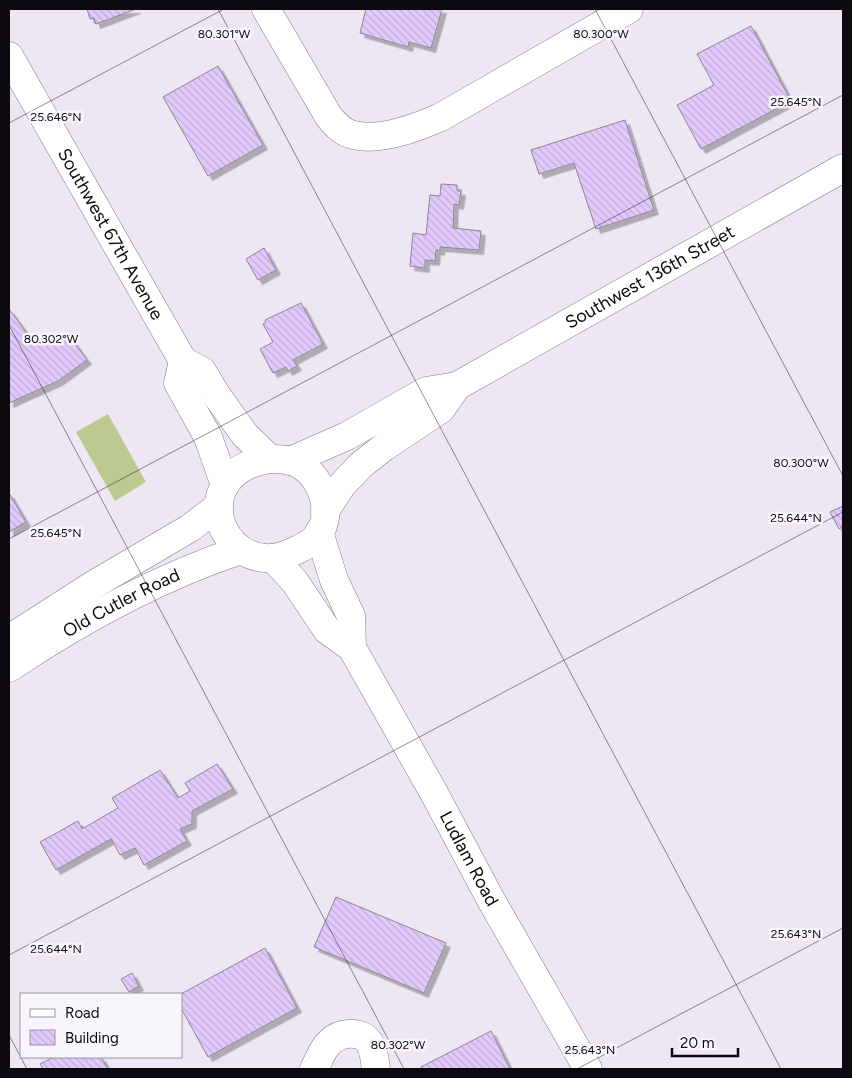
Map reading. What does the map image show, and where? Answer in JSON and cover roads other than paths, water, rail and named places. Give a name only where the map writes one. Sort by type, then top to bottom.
[{"type":"main road","points":[[266,9],[328,117],[339,128],[350,134],[365,136],[419,127],[441,117],[629,9]]},
{"type":"main road","name":"Southwest 67th Avenue","points":[[9,56],[183,361],[202,371],[245,435],[280,460]]},
{"type":"main road","name":"Southwest 136th Street","points":[[280,460],[347,436],[426,391],[457,386],[843,168]]},
{"type":"main road","points":[[183,361],[178,383],[208,437],[222,495],[221,524],[232,543],[241,550],[257,557],[273,558],[304,546],[313,540],[322,522],[324,497],[318,483],[310,472],[298,464],[280,460]]},
{"type":"main road","name":"Southwest 136th Street","points":[[322,522],[342,484],[384,447],[441,409],[457,386]]},
{"type":"main road","name":"Old Cutler Road","points":[[9,639],[93,585],[183,532],[222,495],[242,468],[255,461],[280,460]]},
{"type":"main road","name":"Ludlam Road","points":[[322,522],[334,580],[351,616],[352,648]]},
{"type":"main road","name":"Old Cutler Road","points":[[9,668],[134,595],[195,566],[241,550]]},
{"type":"main road","name":"Ludlam Road","points":[[273,558],[295,582],[327,630],[352,648],[434,792],[491,900],[588,1069]]},
{"type":"main road","points":[[314,1069],[322,1051],[329,1043],[340,1035],[348,1034],[364,1037],[369,1042],[376,1069]]}]
